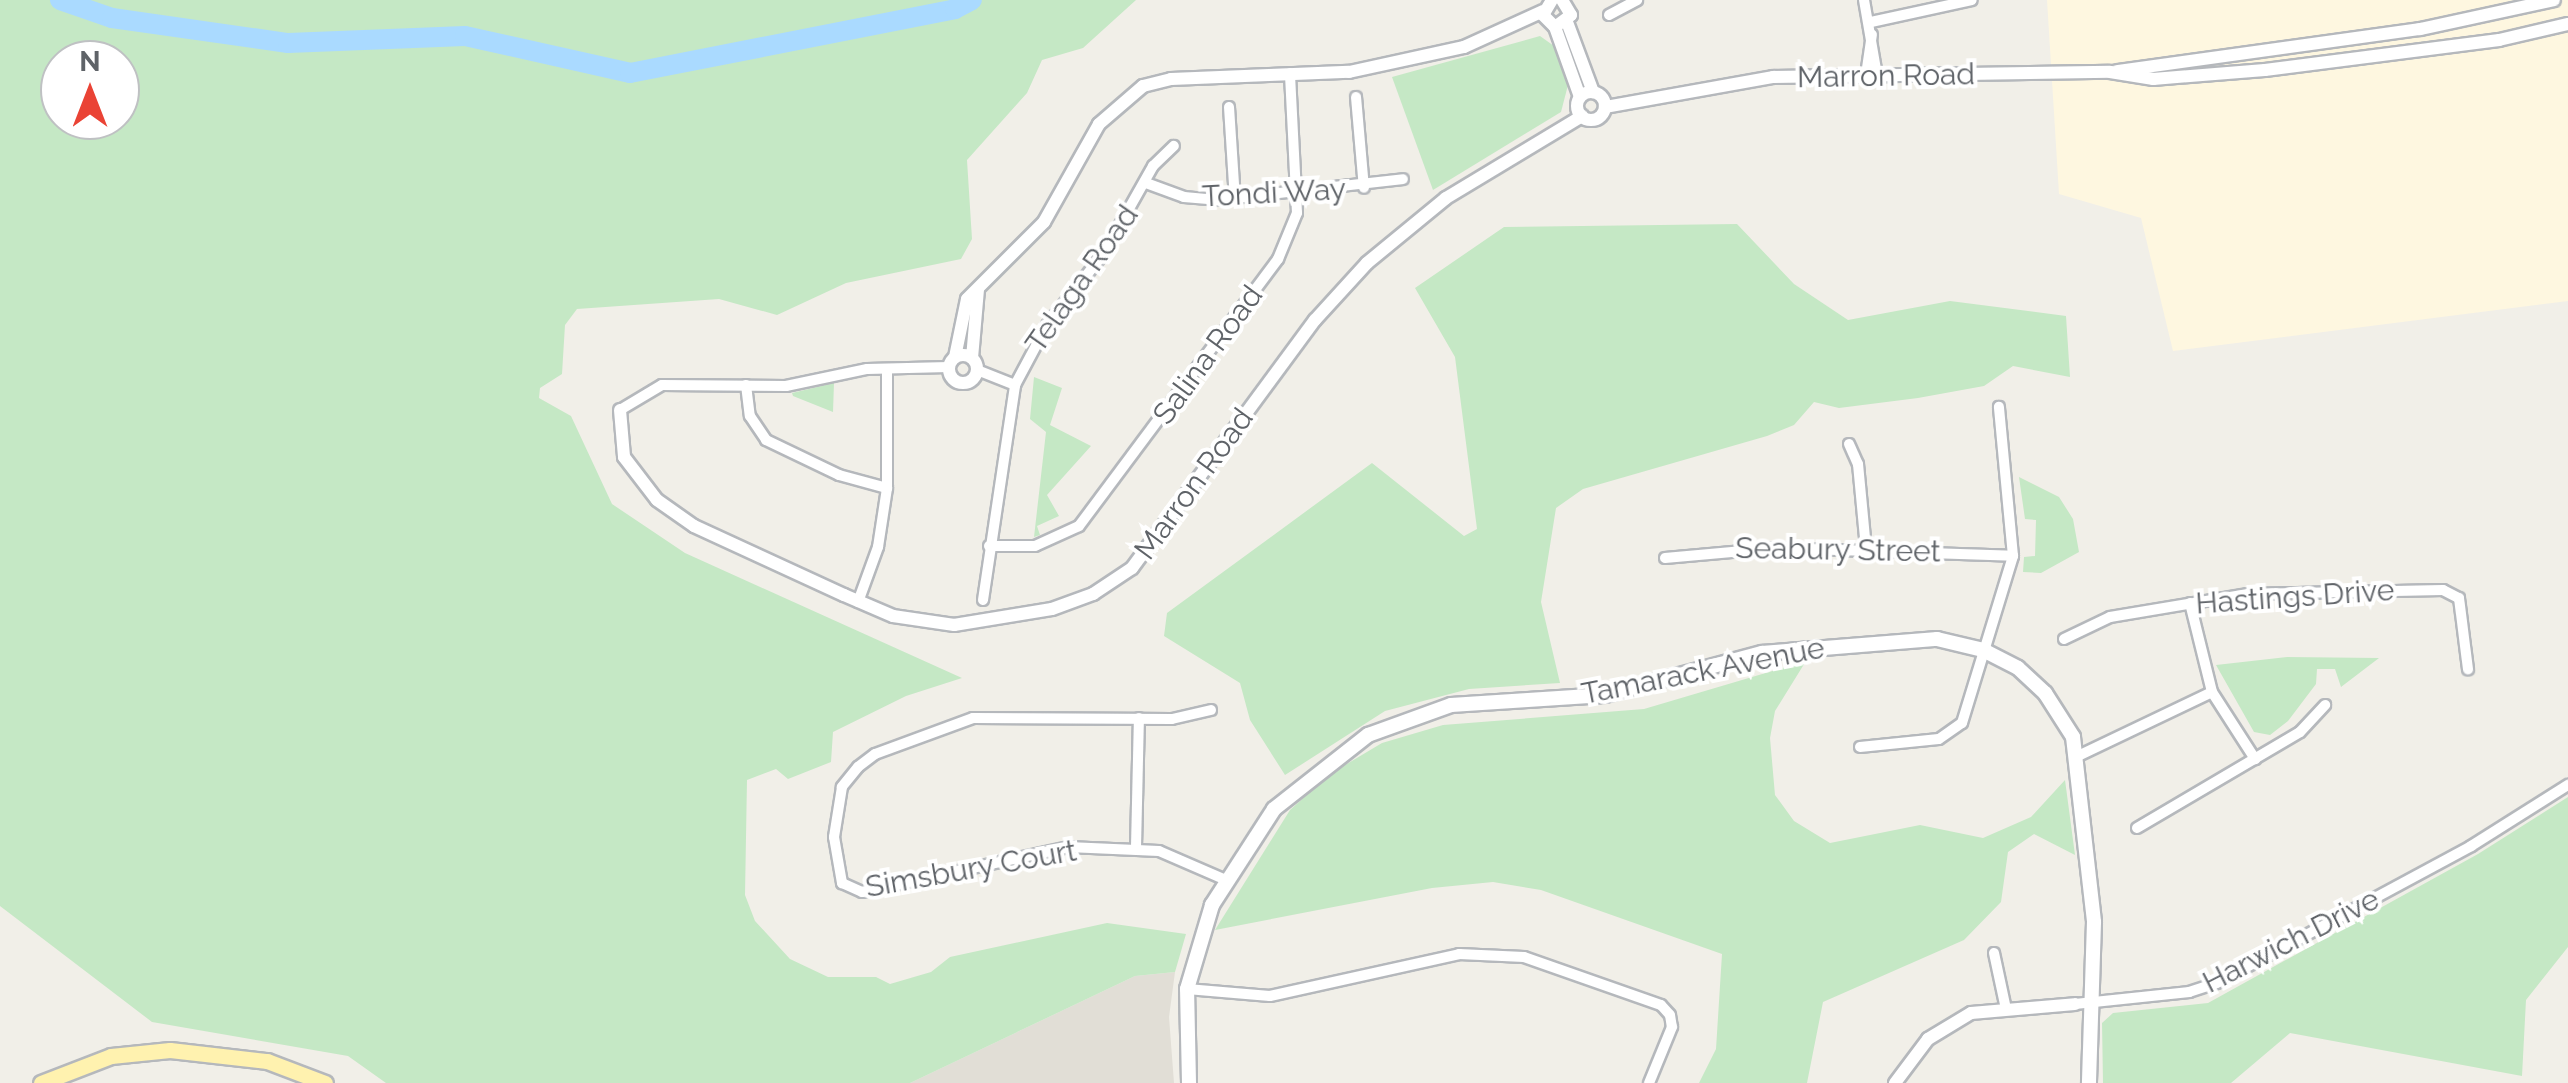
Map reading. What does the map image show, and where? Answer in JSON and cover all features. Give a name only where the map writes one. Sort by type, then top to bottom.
[{"type":"main road","name":"Tamarack Avenue","points":[[1189,1083],[1188,989],[1196,949],[1226,880],[1274,809],[1302,782],[1368,735],[1407,718],[1493,700],[1605,695],[1793,648],[1936,640],[1984,650],[2045,692],[2078,756],[2094,922],[2089,1083]]},
{"type":"main road","points":[[40,1083],[111,1056],[170,1050],[267,1060],[325,1083]]},
{"type":"street","points":[[978,288],[975,364],[961,382],[952,362],[961,318],[978,288],[1044,222],[1099,124],[1125,97],[1170,79],[1349,72],[1464,47],[1550,13],[1571,11],[1562,0]]},
{"type":"street","points":[[1864,0],[1872,28],[1871,75]]},
{"type":"street","points":[[1872,28],[1972,0]]},
{"type":"street","name":"Marron Road","points":[[2110,72],[2154,61],[2420,30],[2554,0]]},
{"type":"street","points":[[1609,16],[1634,4]]},
{"type":"street","points":[[1550,13],[1587,94],[1605,107]]},
{"type":"street","name":"Marron Road","points":[[620,410],[624,458],[666,508],[858,602],[919,622],[981,625],[1052,608],[1116,582],[1342,288],[1446,198],[1582,116],[1598,118],[1605,107],[1774,77],[2110,72],[2153,79],[2265,70],[2500,40],[2568,24]]},
{"type":"street","name":"Salina Road","points":[[990,546],[1035,546],[1079,526],[1278,259],[1294,232],[1298,195],[1290,74]]},
{"type":"street","points":[[1582,116],[1587,94]]},
{"type":"street","points":[[1356,96],[1364,188]]},
{"type":"street","points":[[1229,107],[1235,199]]},
{"type":"street","name":"Telaga Road","points":[[983,600],[1015,385],[1047,325],[1104,253],[1146,183],[1174,146]]},
{"type":"street","name":"Tondi Way","points":[[1146,183],[1184,197],[1235,199],[1364,188],[1403,179]]},
{"type":"street","points":[[620,410],[648,388],[786,386],[887,368],[952,362],[975,364],[1015,385]]},
{"type":"street","points":[[858,602],[878,547],[887,488],[887,368]]},
{"type":"street","points":[[746,385],[750,416],[766,440],[840,475],[887,488]]},
{"type":"street","points":[[1860,747],[1952,734],[1984,650],[2012,556],[2014,523],[1998,440],[1999,408]]},
{"type":"street","points":[[1849,444],[1858,464],[1866,548]]},
{"type":"street","name":"Seabury Street","points":[[1665,558],[1709,549],[1866,548],[2012,556]]},
{"type":"street","name":"Hastings Drive","points":[[2064,639],[2110,617],[2190,603],[2310,590],[2443,590],[2459,598],[2468,669]]},
{"type":"street","points":[[2190,603],[2212,692],[2254,759]]},
{"type":"street","points":[[2078,756],[2212,692]]},
{"type":"street","points":[[2137,828],[2300,732],[2325,706]]},
{"type":"street","name":"Simsbury Court","points":[[1211,710],[1138,718],[974,718],[875,754],[842,786],[834,810],[838,870],[851,890],[1068,846],[1136,847],[1226,880]]},
{"type":"street","points":[[1136,847],[1138,718]]},
{"type":"street","name":"Harwich Drive","points":[[1895,1083],[1948,1024],[2006,1009],[2092,1003],[2218,983],[2471,846],[2568,785]]},
{"type":"street","points":[[1188,989],[1270,996],[1358,981],[1434,958],[1490,952],[1554,966],[1670,1014],[1672,1027],[1649,1083]]},
{"type":"street","points":[[1994,952],[2006,1009]]},
{"type":"shaded area","points":[[2047,0],[2568,0],[2568,301],[2173,351],[2141,218],[2059,194]]},
{"type":"shaded area","points":[[1175,972],[1169,1017],[1174,1083],[910,1083],[1135,976]]},
{"type":"green space","points":[[0,0],[1136,0],[1083,48],[1042,60],[1027,93],[967,160],[972,239],[961,259],[846,283],[777,315],[719,299],[577,309],[565,325],[562,374],[540,388],[539,398],[571,416],[612,504],[685,553],[962,678],[906,696],[833,732],[831,762],[788,779],[776,769],[747,780],[745,895],[755,921],[790,959],[828,977],[876,977],[890,984],[931,972],[950,957],[1107,923],[1186,934],[1175,972],[1135,976],[910,1083],[386,1083],[348,1056],[152,1022],[0,906]]},
{"type":"green space","points":[[1540,36],[1554,46],[1568,85],[1561,112],[1433,190],[1392,77]]},
{"type":"green space","points":[[1737,224],[1794,284],[1848,320],[1950,301],[2066,316],[2070,377],[2013,366],[1984,386],[1918,398],[1839,408],[1814,402],[1794,425],[1767,436],[1583,489],[1556,508],[1541,602],[1560,683],[1469,689],[1385,711],[1285,775],[1250,720],[1240,683],[1164,636],[1167,613],[1372,463],[1464,536],[1477,529],[1455,357],[1415,288],[1504,227]]},
{"type":"green space","points":[[1034,377],[1062,388],[1050,425],[1091,446],[1047,495],[1059,516],[1037,526],[1040,535],[1034,537],[1046,432],[1030,419]]},
{"type":"green space","points":[[834,383],[833,412],[792,393]]},
{"type":"green space","points":[[2019,477],[2059,497],[2073,519],[2079,552],[2041,573],[2023,572],[2024,557],[2035,556],[2036,520],[2025,519]]},
{"type":"green space","points":[[2287,657],[2379,658],[2341,687],[2335,669],[2317,669],[2316,684],[2288,721],[2270,735],[2254,732],[2216,665]]},
{"type":"green space","points":[[1806,661],[1775,711],[1770,738],[1775,795],[1794,821],[1830,843],[1920,825],[1983,838],[2031,817],[2065,780],[2075,855],[2034,834],[2008,852],[2001,902],[1964,940],[1823,1002],[1807,1083],[1699,1083],[1716,1049],[1722,954],[1541,890],[1493,882],[1432,888],[1215,930],[1290,810],[1330,774],[1382,743],[1443,725],[1644,709]]},
{"type":"green space","points":[[2568,797],[2568,947],[2526,1000],[2522,1076],[2290,1033],[2231,1083],[2103,1083],[2102,1023],[2113,1013],[2208,1003],[2478,854]]},
{"type":"waterway","points":[[60,0],[112,18],[288,43],[465,36],[630,73],[955,9],[972,0]]}]
